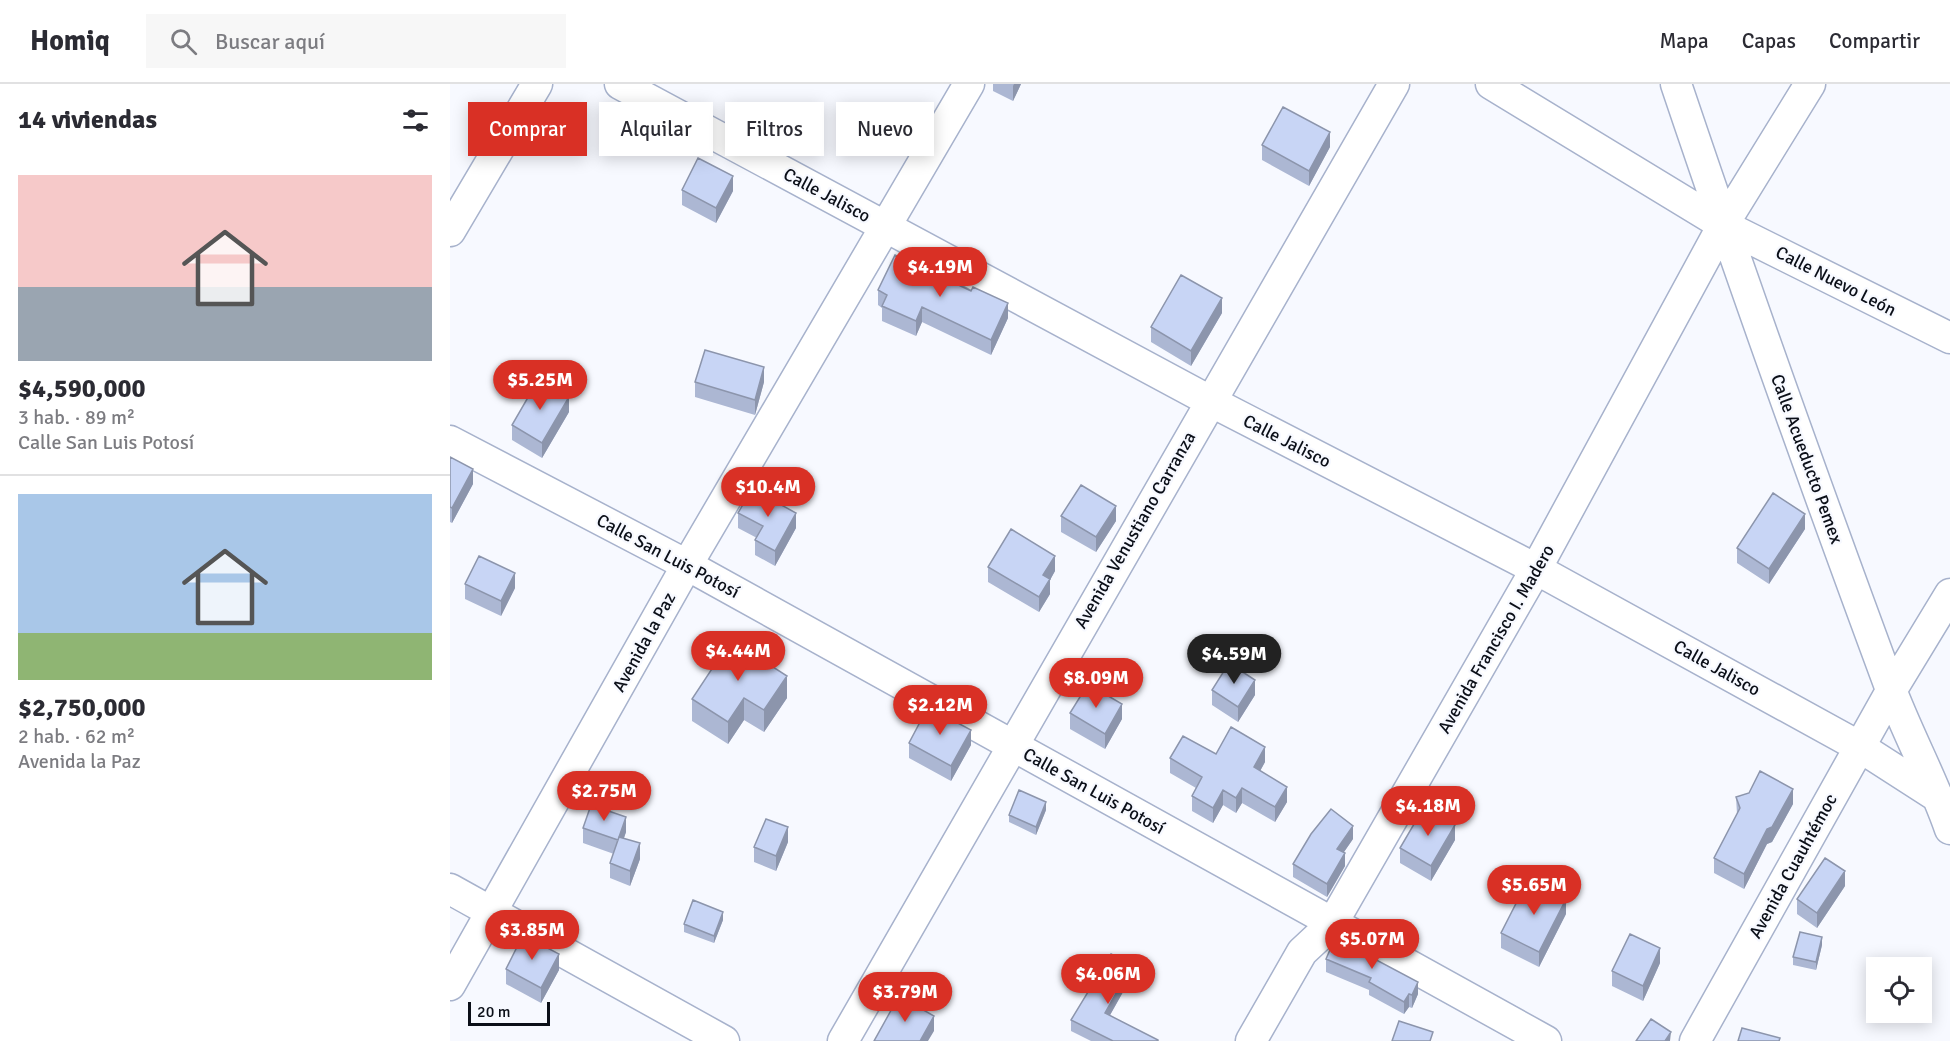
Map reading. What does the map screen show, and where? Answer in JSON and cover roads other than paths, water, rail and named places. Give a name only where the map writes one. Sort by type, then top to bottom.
[{"type":"street","points":[[450,231],[537,84]]},
{"type":"street","name":"Calle Jalisco","points":[[620,84],[1210,401],[1536,569],[1860,747],[1945,802]]},
{"type":"street","name":"Avenida la Paz","points":[[450,985],[687,565],[969,84]]},
{"type":"street","name":"Avenida Venustiano Carranza","points":[[843,1041],[1394,84]]},
{"type":"street","points":[[1491,84],[1723,225]]},
{"type":"street","name":"Calle Acueducto Pemex","points":[[1676,84],[1723,225],[1891,691],[1945,802],[1950,829]]},
{"type":"street","name":"Avenida Francisco I. Madero","points":[[1251,1041],[1302,952],[1332,924],[1536,569],[1723,225],[1810,84]]},
{"type":"street","name":"Calle Nuevo León","points":[[1723,225],[1950,338]]},
{"type":"street","name":"Calle San Luis Potosí","points":[[450,441],[687,565],[1546,1041]]},
{"type":"street","name":"Avenida Cuauhtémoc","points":[[1695,1041],[1891,691],[1950,594]]},
{"type":"street","points":[[450,889],[724,1041]]}]
